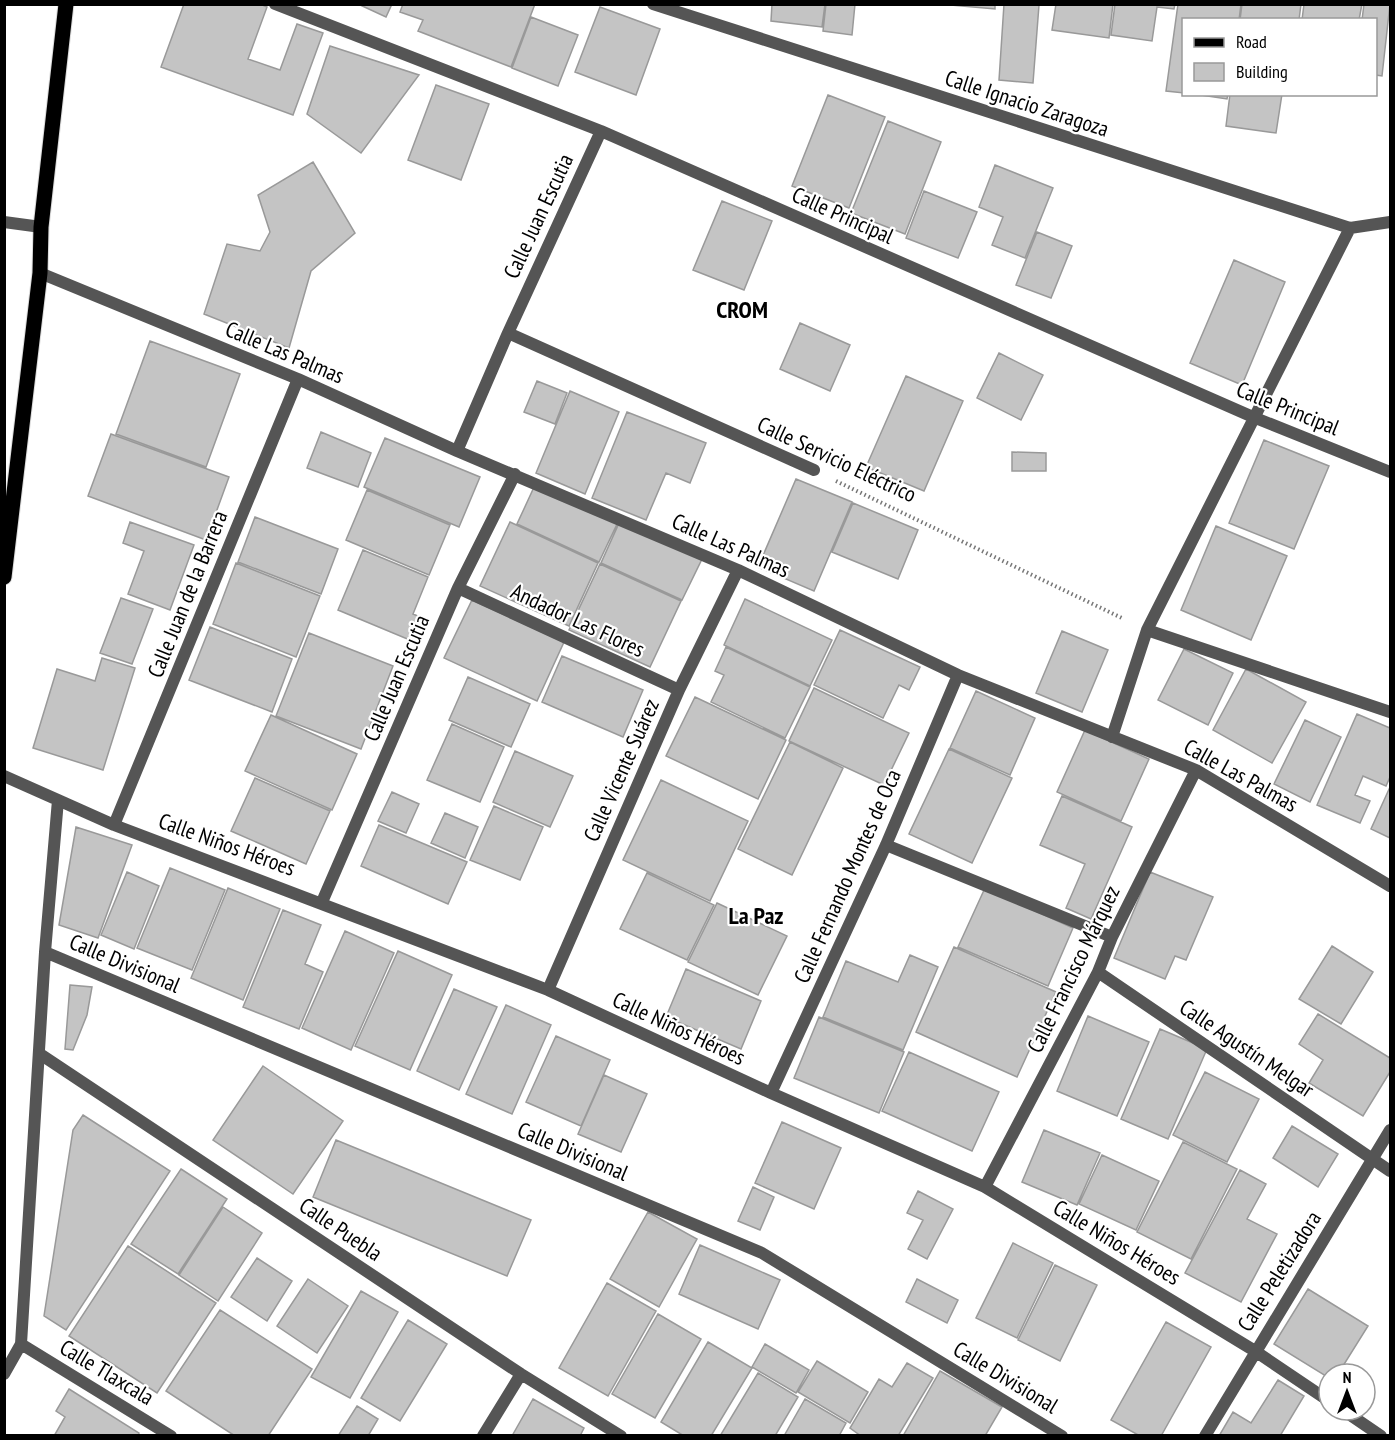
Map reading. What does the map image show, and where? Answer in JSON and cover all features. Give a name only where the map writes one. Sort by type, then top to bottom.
[{"type":"main road","points":[[4,577],[40,273],[41,227],[66,4]]},
{"type":"street","name":"Calle Principal","points":[[275,4],[601,132],[1253,417],[1390,472]]},
{"type":"street","name":"Calle Ignacio Zaragoza","points":[[653,4],[1350,228],[1390,222]]},
{"type":"street","name":"Calle Juan Escutia","points":[[457,451],[508,333],[601,132]]},
{"type":"street","points":[[4,222],[41,227]]},
{"type":"street","points":[[1112,737],[1147,630],[1350,228]]},
{"type":"street","name":"Calle Las Palmas","points":[[40,273],[297,379],[457,451],[738,570],[958,675],[1196,770],[1390,886]]},
{"type":"street","name":"Calle Servicio Eléctrico","points":[[508,333],[814,470]]},
{"type":"street","name":"Calle Juan de la Barrera","points":[[114,825],[297,379]]},
{"type":"street","name":"Calle Juan Escutia","points":[[322,902],[458,588],[515,474]]},
{"type":"street","name":"Calle Vicente Suárez","points":[[548,990],[679,690],[738,570]]},
{"type":"street","name":"Andador Las Flores","points":[[458,588],[679,690]]},
{"type":"street","points":[[1147,630],[1390,712]]},
{"type":"street","name":"Calle Fernando Montes de Oca","points":[[771,1093],[886,845],[958,675]]},
{"type":"street","name":"Calle Francisco Márquez","points":[[985,1187],[1098,972],[1112,938],[1196,770]]},
{"type":"street","points":[[4,776],[58,800],[45,952],[21,1344],[4,1374]]},
{"type":"street","name":"Calle Niños Héroes","points":[[58,800],[114,825],[322,902],[548,990],[771,1093],[985,1187],[1254,1351],[1317,1393]]},
{"type":"street","points":[[886,845],[1112,938]]},
{"type":"street","name":"Calle Divisional","points":[[45,952],[762,1253],[1062,1436]]},
{"type":"street","name":"Calle Agustín Melgar","points":[[1098,972],[1390,1171]]},
{"type":"street","name":"Calle Puebla","points":[[40,1054],[520,1374],[621,1436]]},
{"type":"street","name":"Calle Peletizadora","points":[[1205,1436],[1254,1351],[1390,1130]]},
{"type":"street","name":"Calle Tlaxcala","points":[[21,1344],[171,1436]]},
{"type":"street","points":[[483,1436],[520,1374]]},
{"type":"street","points":[[1361,1422],[1381,1436]]},
{"type":"path","name":"Calle Servicio Eléctrico","points":[[814,470],[1147,630]]},
{"type":"building","points":[[184,4],[260,4],[267,7],[248,59],[280,70],[297,24],[323,33],[293,115],[161,67]]},
{"type":"building","points":[[358,4],[392,4],[386,17]]},
{"type":"building","points":[[403,4],[535,4],[511,67],[418,31],[423,20],[400,12]]},
{"type":"building","points":[[772,4],[825,4],[822,27],[771,21]]},
{"type":"building","points":[[826,4],[855,4],[852,35],[823,31]]},
{"type":"building","points":[[939,4],[995,4],[995,9]]},
{"type":"building","points":[[1004,4],[1039,5],[1033,83],[999,80]]},
{"type":"building","points":[[1056,4],[1113,4],[1109,38],[1052,30]]},
{"type":"building","points":[[1115,4],[1175,4],[1174,9],[1157,7],[1152,41],[1111,35]]},
{"type":"building","points":[[1178,4],[1241,4],[1239,18],[1182,18],[1182,93],[1166,91]]},
{"type":"building","points":[[1242,4],[1301,4],[1299,18],[1240,18]]},
{"type":"building","points":[[1304,4],[1362,4],[1359,18],[1302,18]]},
{"type":"building","points":[[1364,4],[1390,4],[1382,76],[1377,75],[1377,18],[1362,18]]},
{"type":"building","points":[[600,7],[660,29],[636,95],[575,72]]},
{"type":"building","points":[[531,17],[578,35],[558,86],[512,68]]},
{"type":"building","points":[[330,46],[419,75],[361,153],[307,114]]},
{"type":"building","points":[[436,85],[489,104],[461,180],[408,160]]},
{"type":"building","points":[[828,95],[885,117],[849,208],[792,186]]},
{"type":"building","points":[[1207,96],[1228,96],[1227,99]]},
{"type":"building","points":[[1230,96],[1282,96],[1276,133],[1226,126]]},
{"type":"building","points":[[888,121],[941,142],[905,234],[851,213]]},
{"type":"building","points":[[313,162],[355,233],[311,271],[289,348],[204,314],[227,244],[260,251],[270,232],[258,195]]},
{"type":"building","points":[[995,165],[1053,188],[1025,258],[992,245],[1003,217],[979,207]]},
{"type":"building","points":[[924,191],[977,212],[958,258],[906,238]]},
{"type":"building","points":[[722,201],[772,221],[744,290],[693,270]]},
{"type":"building","points":[[1037,232],[1072,246],[1051,298],[1016,285]]},
{"type":"building","points":[[1234,260],[1285,282],[1242,385],[1190,363]]},
{"type":"building","points":[[800,323],[850,345],[830,391],[780,369]]},
{"type":"building","points":[[150,341],[240,374],[206,467],[116,434]]},
{"type":"building","points":[[999,353],[1043,375],[1021,420],[977,398]]},
{"type":"building","points":[[906,376],[963,401],[924,491],[866,467]]},
{"type":"building","points":[[537,381],[567,393],[555,424],[524,412]]},
{"type":"building","points":[[570,391],[619,412],[585,494],[536,473]]},
{"type":"building","points":[[627,412],[706,443],[690,483],[666,473],[646,520],[592,498]]},
{"type":"building","points":[[321,432],[371,453],[358,487],[307,468]]},
{"type":"building","points":[[111,434],[229,477],[206,540],[88,496]]},
{"type":"building","points":[[385,438],[480,477],[459,527],[364,487]]},
{"type":"building","points":[[1264,440],[1329,466],[1294,549],[1229,523]]},
{"type":"building","points":[[1012,452],[1046,453],[1046,471],[1012,471]]},
{"type":"building","points":[[796,479],[852,502],[814,591],[758,567]]},
{"type":"building","points":[[535,485],[618,522],[599,562],[517,524]]},
{"type":"building","points":[[367,490],[450,525],[429,575],[346,540]]},
{"type":"building","points":[[853,503],[918,530],[898,579],[832,552]]},
{"type":"building","points":[[255,517],[338,549],[321,594],[238,562]]},
{"type":"building","points":[[620,521],[702,559],[682,600],[601,563]]},
{"type":"building","points":[[130,522],[194,545],[170,610],[128,594],[144,551],[123,543]]},
{"type":"building","points":[[510,522],[598,563],[569,626],[480,586]]},
{"type":"building","points":[[1216,526],[1287,556],[1251,640],[1181,610]]},
{"type":"building","points":[[363,550],[428,577],[413,614],[427,620],[417,643],[338,610]]},
{"type":"building","points":[[236,563],[320,596],[296,657],[213,624]]},
{"type":"building","points":[[600,564],[681,601],[650,667],[569,630]]},
{"type":"building","points":[[121,598],[153,609],[132,664],[100,653]]},
{"type":"building","points":[[745,599],[832,640],[810,686],[724,645]]},
{"type":"building","points":[[472,600],[564,642],[537,701],[444,658]]},
{"type":"building","points":[[210,627],[292,659],[272,712],[189,680]]},
{"type":"building","points":[[840,630],[920,667],[909,690],[899,685],[883,718],[814,685]]},
{"type":"building","points":[[1062,631],[1108,650],[1082,712],[1036,693]]},
{"type":"building","points":[[309,633],[393,666],[361,749],[276,716]]},
{"type":"building","points":[[726,647],[810,687],[785,738],[711,702],[724,675],[715,671]]},
{"type":"building","points":[[1184,649],[1233,673],[1208,725],[1158,700]]},
{"type":"building","points":[[562,656],[643,690],[623,737],[542,702]]},
{"type":"building","points":[[102,658],[135,668],[103,770],[33,748],[57,669],[95,681]]},
{"type":"building","points":[[1246,669],[1306,702],[1272,763],[1213,730]]},
{"type":"building","points":[[468,677],[530,704],[511,747],[449,720]]},
{"type":"building","points":[[814,688],[909,733],[884,785],[789,741]]},
{"type":"building","points":[[976,691],[1035,718],[1010,775],[950,748]]},
{"type":"building","points":[[695,697],[786,740],[758,799],[666,756]]},
{"type":"building","points":[[1357,714],[1390,728],[1390,777],[1386,786],[1363,776],[1355,795],[1370,801],[1360,823],[1317,805]]},
{"type":"building","points":[[271,715],[357,754],[332,810],[245,771]]},
{"type":"building","points":[[1305,720],[1341,737],[1310,802],[1274,784]]},
{"type":"building","points":[[452,724],[504,747],[480,802],[427,780]]},
{"type":"building","points":[[1085,730],[1149,759],[1121,821],[1057,792]]},
{"type":"building","points":[[790,742],[843,768],[792,875],[738,849]]},
{"type":"building","points":[[949,749],[1012,778],[972,863],[909,834]]},
{"type":"building","points":[[515,751],[573,776],[550,827],[493,802]]},
{"type":"building","points":[[255,778],[330,811],[306,864],[231,831]]},
{"type":"building","points":[[661,780],[748,821],[710,901],[623,860]]},
{"type":"building","points":[[1390,787],[1390,838],[1371,829]]},
{"type":"building","points":[[392,792],[419,804],[406,833],[378,821]]},
{"type":"building","points":[[1062,796],[1132,827],[1091,919],[1066,908],[1085,864],[1040,845]]},
{"type":"building","points":[[494,806],[543,827],[520,880],[470,860]]},
{"type":"building","points":[[445,813],[478,827],[465,858],[431,843]]},
{"type":"building","points":[[379,825],[467,862],[448,904],[361,866]]},
{"type":"building","points":[[76,827],[132,845],[98,938],[59,925]]},
{"type":"building","points":[[170,868],[225,890],[192,970],[137,948]]},
{"type":"building","points":[[127,872],[159,886],[134,949],[101,935]]},
{"type":"building","points":[[1150,872],[1213,897],[1186,960],[1175,956],[1165,979],[1114,958]]},
{"type":"building","points":[[647,873],[714,905],[687,960],[620,929]]},
{"type":"building","points":[[228,888],[280,909],[243,1000],[191,978]]},
{"type":"building","points":[[985,888],[1073,928],[1048,986],[958,947]]},
{"type":"building","points":[[717,903],[787,936],[758,995],[688,962]]},
{"type":"building","points":[[283,910],[321,925],[305,964],[323,972],[299,1029],[243,1007]]},
{"type":"building","points":[[345,931],[394,953],[351,1050],[302,1028]]},
{"type":"building","points":[[1332,946],[1373,972],[1341,1024],[1299,999]]},
{"type":"building","points":[[954,947],[1056,992],[1017,1077],[916,1032]]},
{"type":"building","points":[[398,951],[452,975],[410,1070],[355,1046]]},
{"type":"building","points":[[910,955],[938,967],[903,1050],[823,1017],[846,961],[898,982]]},
{"type":"building","points":[[686,969],[761,1001],[741,1049],[666,1017]]},
{"type":"building","points":[[70,985],[92,987],[87,1015],[73,1050],[65,1049]]},
{"type":"building","points":[[454,989],[497,1007],[459,1090],[417,1071]]},
{"type":"building","points":[[506,1005],[551,1025],[512,1114],[466,1094]]},
{"type":"building","points":[[1318,1014],[1390,1058],[1390,1072],[1363,1116],[1309,1083],[1323,1060],[1299,1044]]},
{"type":"building","points":[[1088,1016],[1149,1042],[1117,1116],[1057,1091]]},
{"type":"building","points":[[819,1017],[904,1052],[879,1113],[794,1078]]},
{"type":"building","points":[[1160,1029],[1207,1049],[1168,1139],[1121,1119]]},
{"type":"building","points":[[556,1036],[610,1060],[581,1126],[526,1102]]},
{"type":"building","points":[[909,1052],[999,1092],[972,1151],[882,1111]]},
{"type":"building","points":[[263,1066],[343,1121],[293,1194],[213,1140]]},
{"type":"building","points":[[1205,1072],[1259,1099],[1227,1162],[1173,1135]]},
{"type":"building","points":[[604,1075],[647,1094],[621,1152],[578,1134]]},
{"type":"building","points":[[83,1115],[170,1171],[66,1330],[44,1316],[73,1130]]},
{"type":"building","points":[[782,1122],[841,1148],[814,1209],[755,1183]]},
{"type":"building","points":[[1292,1126],[1338,1154],[1318,1187],[1273,1158]]},
{"type":"building","points":[[1044,1130],[1100,1153],[1077,1205],[1022,1182]]},
{"type":"building","points":[[336,1140],[531,1220],[507,1276],[313,1197]]},
{"type":"building","points":[[1183,1142],[1237,1169],[1191,1259],[1137,1232]]},
{"type":"building","points":[[1102,1155],[1159,1181],[1136,1230],[1079,1204]]},
{"type":"building","points":[[181,1169],[227,1199],[178,1274],[131,1244]]},
{"type":"building","points":[[1240,1170],[1266,1184],[1247,1219],[1277,1234],[1241,1302],[1185,1273]]},
{"type":"building","points":[[753,1187],[774,1197],[760,1230],[738,1221]]},
{"type":"building","points":[[918,1191],[953,1209],[927,1259],[908,1249],[923,1220],[907,1213]]},
{"type":"building","points":[[223,1207],[262,1233],[218,1301],[179,1275]]},
{"type":"building","points":[[648,1212],[697,1239],[659,1307],[610,1279]]},
{"type":"building","points":[[1013,1243],[1053,1263],[1017,1338],[976,1318]]},
{"type":"building","points":[[700,1245],[780,1280],[758,1329],[679,1294]]},
{"type":"building","points":[[128,1246],[216,1303],[157,1393],[69,1336]]},
{"type":"building","points":[[257,1258],[292,1281],[267,1321],[231,1297]]},
{"type":"building","points":[[1055,1265],[1097,1285],[1060,1361],[1018,1340]]},
{"type":"building","points":[[308,1279],[348,1306],[317,1353],[277,1326]]},
{"type":"building","points":[[917,1279],[958,1300],[947,1323],[906,1302]]},
{"type":"building","points":[[607,1283],[656,1311],[608,1396],[559,1368]]},
{"type":"building","points":[[1308,1289],[1368,1326],[1346,1362],[1317,1362],[1317,1371],[1274,1344]]},
{"type":"building","points":[[361,1291],[398,1312],[350,1398],[311,1377]]},
{"type":"building","points":[[220,1310],[312,1369],[268,1436],[235,1436],[166,1391]]},
{"type":"building","points":[[658,1314],[701,1339],[655,1418],[612,1394]]},
{"type":"building","points":[[408,1320],[447,1344],[400,1421],[361,1398]]},
{"type":"building","points":[[1166,1322],[1211,1347],[1161,1436],[1140,1436],[1111,1420]]},
{"type":"building","points":[[708,1342],[752,1368],[711,1436],[684,1436],[661,1422]]},
{"type":"building","points":[[765,1344],[809,1370],[796,1393],[752,1367]]},
{"type":"building","points":[[817,1361],[868,1392],[850,1423],[798,1392]]},
{"type":"building","points":[[907,1363],[933,1378],[898,1436],[861,1436],[850,1428],[879,1379],[892,1387]]},
{"type":"building","points":[[940,1371],[1002,1407],[985,1436],[903,1436]]},
{"type":"building","points":[[758,1373],[798,1397],[775,1436],[720,1436]]},
{"type":"building","points":[[1278,1380],[1304,1396],[1280,1436],[1219,1436],[1233,1412],[1251,1423]]},
{"type":"building","points":[[69,1389],[139,1433],[138,1436],[54,1436],[65,1417],[56,1411]]},
{"type":"building","points":[[533,1399],[584,1428],[580,1436],[512,1436]]},
{"type":"building","points":[[805,1399],[846,1423],[839,1436],[784,1436]]},
{"type":"building","points":[[357,1406],[378,1419],[368,1436],[338,1436]]},
{"type":"district","name":"CROM","points":[[742,309]]},
{"type":"district","name":"La Paz","points":[[756,915]]}]
